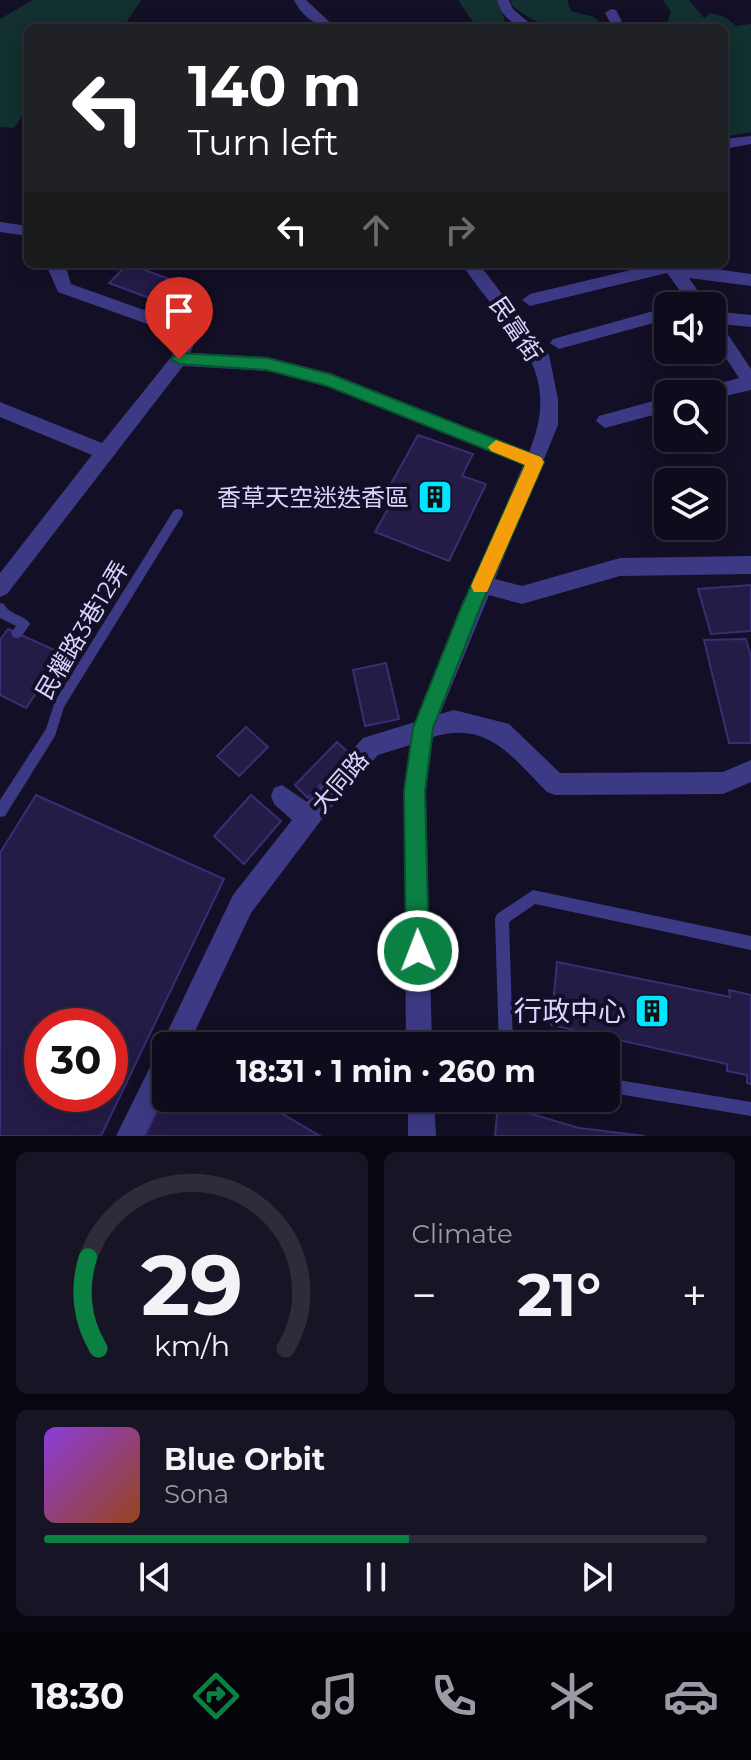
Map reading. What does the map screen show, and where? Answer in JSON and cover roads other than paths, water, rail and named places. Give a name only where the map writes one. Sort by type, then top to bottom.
[{"type":"street","points":[[300,0],[304,8],[325,24]]},
{"type":"street","points":[[503,0],[506,10],[523,24]]},
{"type":"street","points":[[611,13],[617,24]]},
{"type":"street","points":[[728,143],[751,140]]},
{"type":"street","points":[[0,227],[24,230]]},
{"type":"street","points":[[0,588],[179,359],[191,333],[64,288],[56,268]]},
{"type":"street","name":"民富街","points":[[419,1032],[415,791],[423,728],[549,425],[549,399],[540,355],[473,268]]},
{"type":"street","points":[[530,300],[668,268]]},
{"type":"street","points":[[673,268],[689,292]]},
{"type":"street","points":[[678,268],[751,280]]},
{"type":"street","points":[[559,343],[654,317]]},
{"type":"street","points":[[726,320],[751,321]]},
{"type":"street","points":[[726,343],[751,383],[726,389]]},
{"type":"street","points":[[179,359],[267,364],[330,380],[535,462]]},
{"type":"street","points":[[605,421],[654,408]]},
{"type":"street","points":[[0,409],[105,452]]},
{"type":"street","points":[[481,584],[522,595],[620,567],[751,565]]},
{"type":"street","name":"大同路","points":[[181,1032],[242,904],[308,818],[371,746],[454,720],[501,731],[555,784],[723,783],[751,771]]},
{"type":"street","points":[[282,796],[308,818]]},
{"type":"street","points":[[130,1136],[152,1091]]},
{"type":"street","points":[[421,1112],[422,1136]]},
{"type":"lane","name":"民權路3巷12弄","points":[[0,811],[51,732],[59,705],[178,513]]},
{"type":"lane","points":[[0,608],[3,614],[24,624],[17,633]]},
{"type":"lane","points":[[506,1032],[502,919],[533,897],[751,943]]},
{"type":"lane","points":[[620,1087],[751,1109]]},
{"type":"place","name":"香草天空迷迭香區","points":[[435,497]]},
{"type":"place","name":"行政中心","points":[[652,1011]]}]
